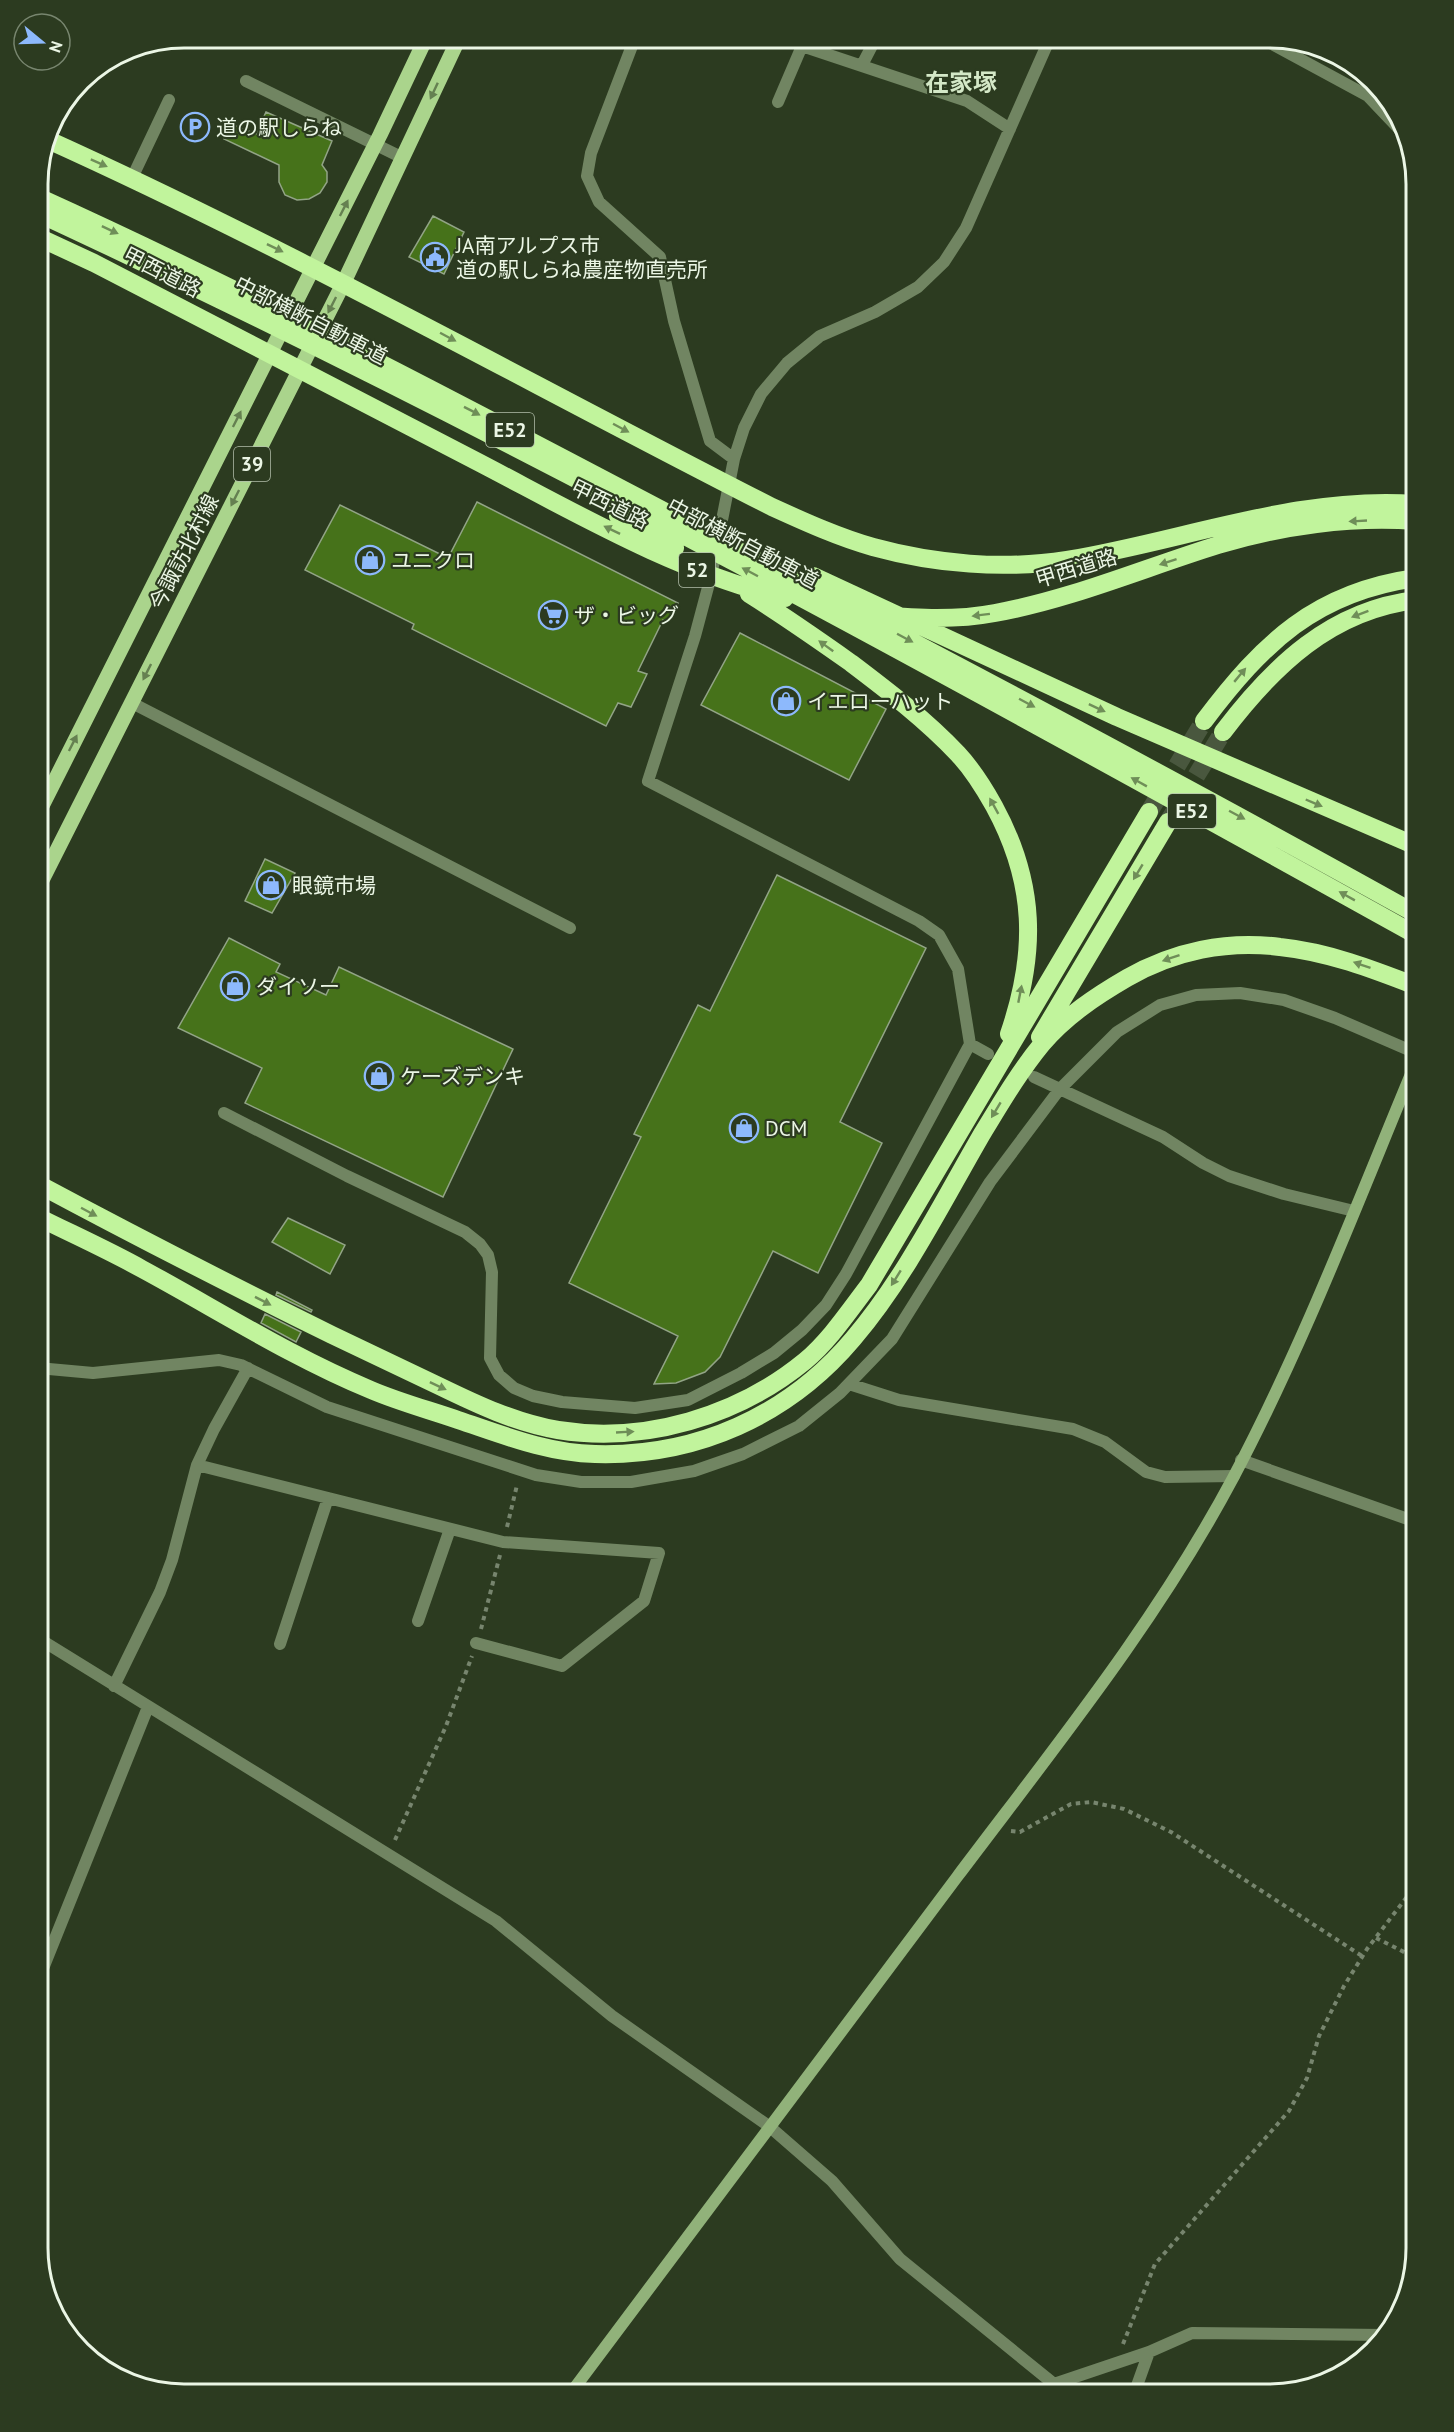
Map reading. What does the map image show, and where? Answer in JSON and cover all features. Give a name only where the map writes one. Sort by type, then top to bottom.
[{"type":"highway","name":"甲西道路","points":[[54,144],[132,178],[344,282],[729,485],[822,529],[872,547],[923,558],[970,563],[1066,560],[1284,513],[1335,505],[1406,503]]},
{"type":"highway","name":"中部横断自動車道","points":[[48,202],[237,289],[585,470],[972,682],[1406,929]]},
{"type":"highway","name":"中部横断自動車道","points":[[48,218],[214,296],[1252,823],[1406,908]]},
{"type":"highway","name":"甲西道路","points":[[48,242],[271,353],[547,498],[711,576],[749,589],[864,614],[952,618],[993,613],[1042,602],[1220,545],[1286,529],[1337,522],[1406,520]]},
{"type":"highway","points":[[214,296],[330,367],[590,499],[697,562],[813,636],[870,678],[922,720],[960,756],[987,793],[1008,833],[1023,875],[1028,920],[1026,968],[1017,1011],[997,1070]]},
{"type":"highway","points":[[585,470],[1117,717],[1406,842]]},
{"type":"highway","points":[[1204,722],[1253,660],[1281,635],[1338,600],[1368,588],[1406,580]]},
{"type":"highway","points":[[1223,732],[1269,676],[1296,651],[1347,619],[1374,609],[1406,602]]},
{"type":"highway","points":[[48,1189],[215,1277],[479,1405],[557,1430],[594,1434],[672,1427],[708,1416],[774,1384],[807,1359],[837,1328],[869,1285],[1149,812]]},
{"type":"highway","points":[[48,1222],[142,1269],[272,1343],[372,1391],[513,1439],[553,1450],[593,1454],[635,1454],[676,1449],[714,1437],[752,1419],[784,1400],[818,1375],[852,1340],[895,1280],[1168,822]]},
{"type":"highway","points":[[1014,1080],[1044,1042],[1070,1017],[1104,991],[1170,957],[1206,948],[1243,945],[1279,946],[1303,950],[1348,961],[1406,982]]},
{"type":"main road","name":"今諏訪北村線","points":[[48,794],[376,144],[421,48]]},
{"type":"main road","name":"今諏訪北村線","points":[[48,868],[344,282],[454,48]]},
{"type":"street","points":[[631,48],[591,153],[587,176],[599,202],[660,257],[674,321],[710,441],[734,459]]},
{"type":"street","points":[[778,102],[801,48]]},
{"type":"street","points":[[808,48],[967,101],[1010,129]]},
{"type":"street","points":[[862,65],[871,48]]},
{"type":"street","points":[[224,1113],[347,1176],[465,1232],[480,1244],[488,1255],[492,1272],[490,1358],[499,1375],[514,1388],[533,1396],[562,1402],[635,1408],[688,1400],[774,1353],[802,1330],[826,1305],[846,1274],[970,1044],[958,969],[939,935],[919,921],[648,781],[695,636],[711,576],[734,459],[744,428],[761,393],[787,363],[820,336],[875,312],[918,287],[944,262],[966,228],[1046,48]]},
{"type":"street","points":[[1280,48],[1368,96],[1388,117]]},
{"type":"street","points":[[246,81],[404,158]]},
{"type":"street","points":[[132,178],[169,100]]},
{"type":"street","points":[[132,703],[570,928]]},
{"type":"street","points":[[48,1369],[93,1373],[219,1360],[248,1368],[327,1407],[536,1474],[581,1482],[631,1482],[694,1471],[743,1454],[799,1426],[849,1384],[892,1339],[990,1182],[1059,1090],[1117,1032],[1160,1005],[1196,994],[1240,993],[1284,1000],[1335,1018],[1406,1049]]},
{"type":"street","points":[[970,1044],[988,1054]]},
{"type":"street","points":[[1034,1077],[1163,1137],[1203,1163],[1229,1176],[1284,1194],[1354,1211]]},
{"type":"street","points":[[577,2384],[1132,1642],[1182,1565],[1234,1476],[1296,1350],[1406,1086]]},
{"type":"street","points":[[114,1686],[160,1592],[172,1560],[197,1465],[248,1368]]},
{"type":"street","points":[[849,1384],[899,1400],[1073,1429],[1105,1442],[1146,1472],[1165,1477],[1234,1476]]},
{"type":"street","points":[[1241,1461],[1406,1519]]},
{"type":"street","points":[[197,1465],[503,1542],[659,1553],[644,1601],[562,1666],[476,1643]]},
{"type":"street","points":[[280,1644],[328,1498]]},
{"type":"street","points":[[418,1621],[450,1529]]},
{"type":"street","points":[[48,1644],[496,1921],[612,2016],[770,2127],[832,2181],[900,2259],[1054,2384],[1149,2352],[1192,2333],[1374,2335]]},
{"type":"street","points":[[48,1952],[148,1707]]},
{"type":"street","points":[[1138,2384],[1149,2352]]},
{"type":"path","points":[[388,1854],[446,1726],[476,1643],[520,1470]]},
{"type":"path","points":[[994,1828],[1020,1832],[1071,1804],[1091,1802],[1124,1809],[1171,1832],[1362,1956]]},
{"type":"path","points":[[1116,2363],[1155,2264],[1289,2111],[1307,2078],[1320,2036],[1344,1986],[1362,1956],[1406,1898]]},
{"type":"path","points":[[1376,1938],[1406,1953]]},
{"type":"building","points":[[266,112],[332,141],[322,165],[327,172],[327,182],[320,193],[309,199],[297,200],[285,195],[279,182],[279,165],[224,139],[231,124],[256,134]]},
{"type":"building","points":[[433,216],[464,232],[444,274],[409,257]]},
{"type":"building","points":[[477,502],[678,603],[668,622],[663,620],[638,671],[647,674],[631,707],[618,703],[606,726],[412,629],[414,624],[305,570],[340,505],[448,558]]},
{"type":"building","points":[[740,633],[886,709],[849,780],[701,705]]},
{"type":"building","points":[[265,859],[295,873],[272,913],[245,901]]},
{"type":"building","name":"DCM","points":[[777,875],[926,948],[840,1122],[882,1143],[818,1273],[773,1251],[720,1357],[705,1372],[676,1383],[654,1384],[678,1336],[569,1283],[641,1137],[634,1134],[698,1005],[710,1011]]},
{"type":"building","name":"ケーズデンキ","points":[[229,938],[280,964],[276,972],[326,995],[339,967],[513,1049],[443,1197],[245,1103],[262,1068],[178,1028]]},
{"type":"building","points":[[288,1218],[345,1245],[330,1274],[272,1242]]},
{"type":"building","points":[[277,1292],[312,1310],[311,1312],[276,1295]]},
{"type":"building","points":[[265,1314],[301,1332],[296,1342],[261,1323]]},
{"type":"tunnel","points":[[1149,812],[1204,721]]},
{"type":"tunnel","points":[[1168,822],[1223,732]]},
{"type":"place","name":"道の駅しらね","points":[[195,127]]},
{"type":"place","name":"JA南アルプス市 道の駅しらね農産物直売所","points":[[435,257]]},
{"type":"place","name":"ユニクロ","points":[[370,560]]},
{"type":"place","name":"ザ・ビッグ","points":[[553,615]]},
{"type":"place","name":"イエローハット","points":[[786,701]]},
{"type":"place","name":"眼鏡市場","points":[[271,885]]},
{"type":"place","name":"ダイソー","points":[[235,986]]},
{"type":"place","name":"ケーズデンキ","points":[[379,1076]]},
{"type":"place","name":"DCM","points":[[744,1128]]},
{"type":"district","name":"在家塚","points":[[961,82]]}]
